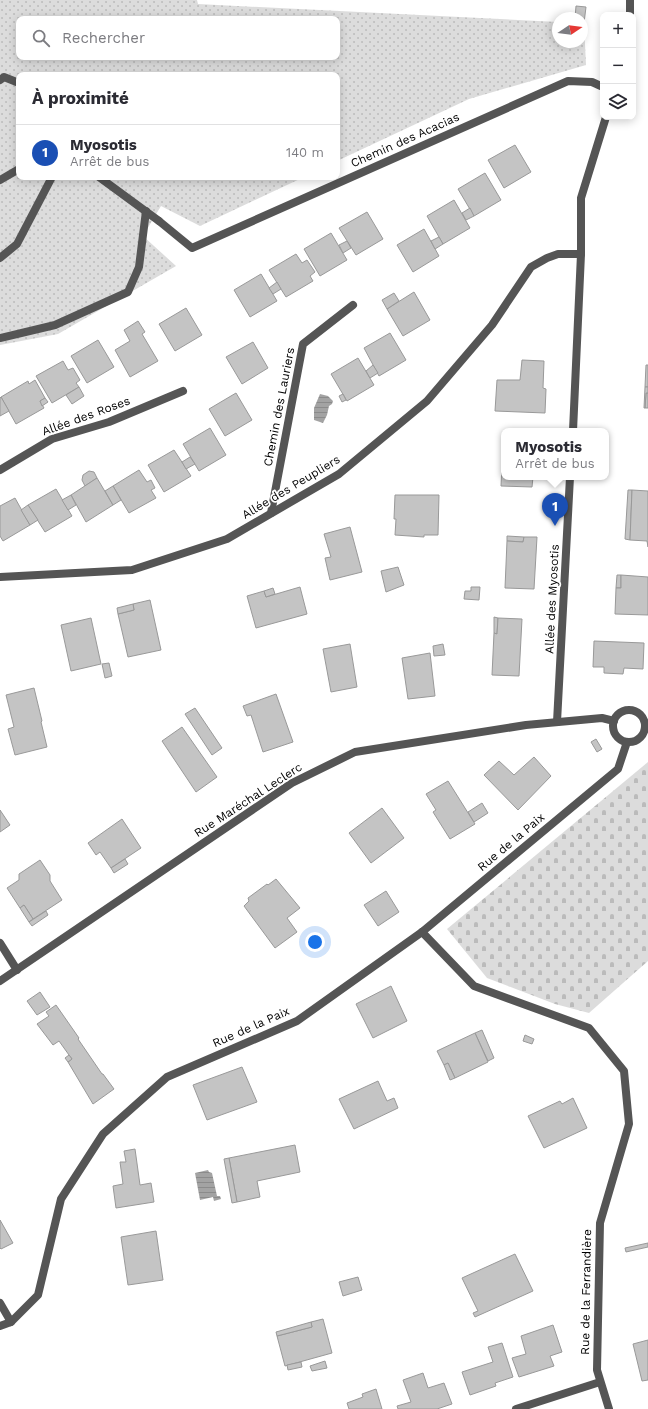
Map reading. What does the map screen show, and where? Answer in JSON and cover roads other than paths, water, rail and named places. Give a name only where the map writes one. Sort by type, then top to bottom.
[{"type":"street","points":[[630,0],[630,12]]},
{"type":"street","points":[[0,80],[4,77],[16,81]]},
{"type":"street","name":"Chemin des Acacias","points":[[146,211],[192,248],[568,81],[592,82],[600,86]]},
{"type":"street","points":[[573,428],[581,254],[581,198],[605,120]]},
{"type":"street","points":[[0,180],[16,171]]},
{"type":"street","points":[[0,258],[17,244],[50,180]]},
{"type":"street","points":[[0,338],[55,325],[128,292],[139,267],[146,211],[103,180]]},
{"type":"street","name":"Allée des Peupliers","points":[[0,577],[132,570],[227,538],[339,474],[427,401],[492,325],[531,267],[558,254],[581,254]]},
{"type":"street","name":"Chemin des Lauriers","points":[[271,513],[303,344],[353,304]]},
{"type":"street","name":"Allée des Roses","points":[[0,470],[52,439],[109,422],[183,391]]},
{"type":"street","name":"Allée des Myosotis","points":[[558,722],[570,480]]},
{"type":"street","points":[[632,709],[646,716],[645,732],[641,738],[635,741],[627,742],[621,740],[613,728],[617,714],[624,710],[632,709]]},
{"type":"street","name":"Rue Maréchal Leclerc","points":[[0,981],[292,783],[355,752],[526,725],[602,718],[614,721]]},
{"type":"street","name":"Rue de la Paix","points":[[0,1326],[11,1322],[38,1295],[60,1199],[103,1134],[167,1077],[297,1021],[422,932],[618,769],[627,742]]},
{"type":"street","name":"Rue de la Ferrandière","points":[[422,932],[474,986],[589,1028],[624,1071],[629,1124],[600,1223],[597,1370],[609,1409]]},
{"type":"street","points":[[0,942],[17,970]]},
{"type":"street","points":[[0,1303],[11,1322]]},
{"type":"street","points":[[516,1409],[600,1382]]},
{"type":"place","name":"Myosotis","points":[[555,526]]}]
